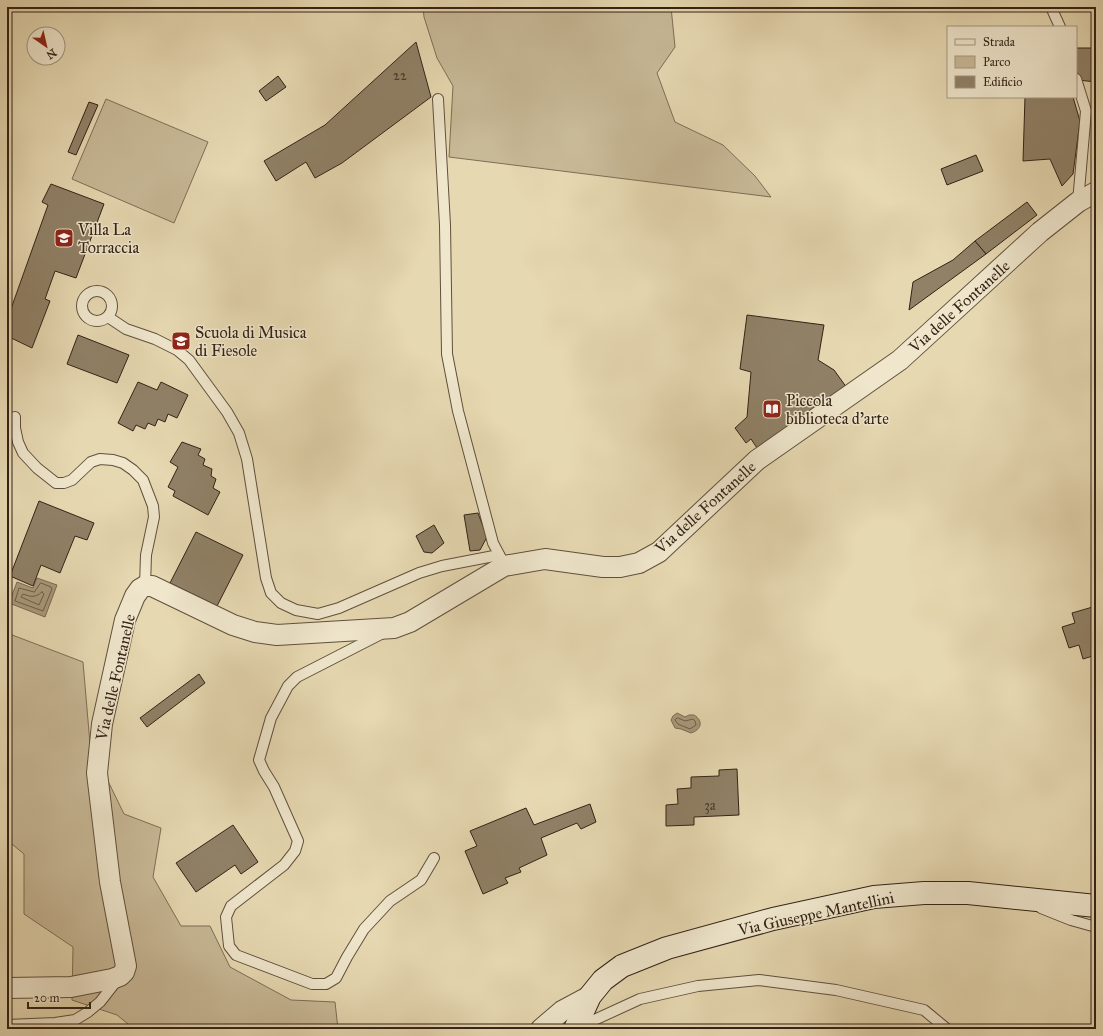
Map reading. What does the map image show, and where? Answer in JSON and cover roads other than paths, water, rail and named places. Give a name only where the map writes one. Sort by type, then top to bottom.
[{"type":"main road","name":"Via Giuseppe Mantellini","points":[[575,1029],[590,996],[603,980],[622,966],[667,948],[773,919],[874,897],[910,894],[968,893],[1096,906]]},
{"type":"street","name":"Via delle Fontanelle","points":[[120,976],[124,972],[126,966],[110,882],[97,773],[102,724],[125,620],[135,596],[140,589],[145,586],[152,586],[233,625],[255,632],[277,635],[394,628],[410,622],[502,560],[545,559],[603,567],[620,567],[639,563],[658,552],[757,460],[900,360],[1040,232],[1078,202],[1096,192]]},
{"type":"street","points":[[7,988],[71,987],[120,976]]},
{"type":"street","points":[[541,1029],[562,1011],[590,996]]},
{"type":"lane","points":[[1051,7],[1060,26]]},
{"type":"lane","points":[[1077,82],[1086,111],[1078,202]]},
{"type":"lane","points":[[108,317],[126,329],[156,339],[176,350],[189,360],[227,412],[238,433],[247,460],[266,578],[271,593],[280,603],[296,610],[318,614],[339,608],[419,573],[442,566],[502,560],[493,542],[460,419],[447,354],[445,225],[438,99]]},
{"type":"lane","points":[[15,416],[15,428],[18,442],[23,453],[37,468],[56,483],[64,483],[72,480],[91,462],[100,459],[113,460],[123,463],[143,480],[153,506],[154,517],[146,556],[145,586]]},
{"type":"lane","points":[[394,628],[297,677],[288,686],[271,718],[259,760],[274,787],[298,841],[296,851],[284,865],[231,906],[226,917],[228,946],[236,955],[312,984],[326,984],[336,978],[364,929],[390,901],[421,880],[434,858]]},
{"type":"lane","points":[[1014,897],[1071,920],[1096,928]]},
{"type":"lane","points":[[7,1025],[55,1023],[75,1020],[100,1002],[120,976]]},
{"type":"lane","points":[[575,1029],[640,999],[698,986],[760,980],[836,990],[924,1010],[947,1029]]},
{"type":"water","points":[[37,578],[57,585],[45,617],[9,603],[17,582],[33,588]]},
{"type":"water","points":[[677,713],[685,717],[694,715],[697,717],[700,723],[699,728],[691,733],[675,728],[671,720]]},
{"type":"place","name":"Villa La Torraccia","points":[[64,238]]},
{"type":"place","name":"Scuola di Musica di Fiesole","points":[[181,341]]},
{"type":"place","name":"Piccola biblioteca d'arte","points":[[772,409]]}]
